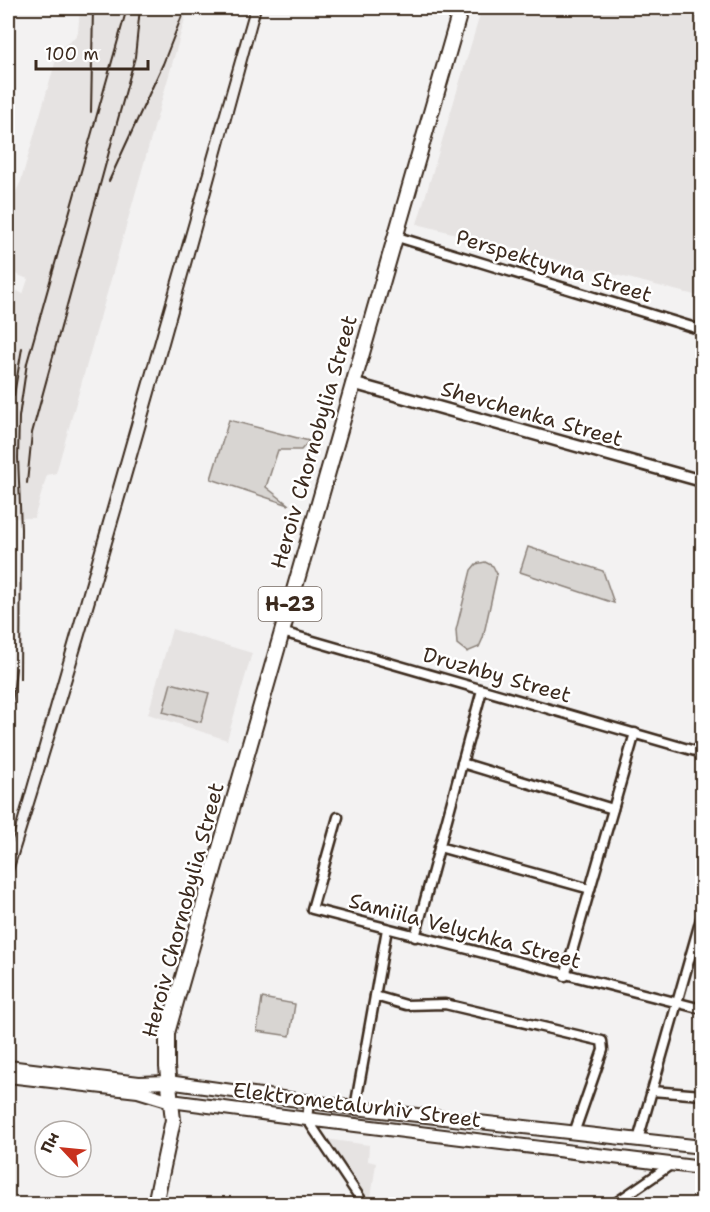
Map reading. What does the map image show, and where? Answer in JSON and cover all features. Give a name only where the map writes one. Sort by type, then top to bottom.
[{"type":"main road","name":"Heroiv Chornobylia Street","points":[[154,1204],[171,1134],[167,1033],[461,8]]},
{"type":"main road","name":"Elektrometalurhiv Street","points":[[8,1067],[139,1083],[168,1082],[355,1108],[702,1147]]},
{"type":"main road","name":"Elektrometalurhiv Street","points":[[8,1076],[138,1091],[171,1101],[702,1168]]},
{"type":"street","name":"Perspektyvna Street","points":[[394,236],[702,330]]},
{"type":"street","name":"Shevchenka Street","points":[[352,383],[702,481]]},
{"type":"street","name":"Druzhby Street","points":[[282,632],[702,753]]},
{"type":"street","points":[[415,936],[482,690]]},
{"type":"street","points":[[565,976],[635,734]]},
{"type":"street","points":[[462,763],[613,809]]},
{"type":"street","name":"Samiila Velychka Street","points":[[338,818],[312,909],[565,976],[702,1009]]},
{"type":"street","points":[[439,848],[590,889]]},
{"type":"street","points":[[638,1140],[702,916]]},
{"type":"street","points":[[355,1108],[387,929]]},
{"type":"street","points":[[375,996],[406,1005],[445,1004],[602,1041],[603,1050],[574,1132]]},
{"type":"street","points":[[652,1091],[702,1095]]},
{"type":"street","points":[[309,1102],[307,1119],[364,1204]]},
{"type":"street","points":[[614,1204],[672,1164]]},
{"type":"shaded area","points":[[80,8],[188,8],[56,473],[47,475],[34,518],[8,518],[8,286],[23,294],[28,279],[8,271],[8,209],[21,181],[59,49],[75,38],[78,32]]},
{"type":"shaded area","points":[[482,8],[702,8],[702,297],[417,224]]},
{"type":"shaded area","points":[[229,420],[309,441],[301,450],[278,450],[266,487],[289,505],[211,479]]},
{"type":"shaded area","points":[[528,547],[603,571],[614,603],[520,572]]},
{"type":"shaded area","points":[[485,562],[493,566],[497,574],[483,638],[479,647],[467,652],[457,644],[456,630],[471,570],[476,564]]},
{"type":"shaded area","points":[[172,629],[252,653],[227,740],[148,714]]},
{"type":"shaded area","points":[[171,683],[209,693],[201,722],[163,712]]},
{"type":"shaded area","points":[[262,998],[295,1004],[290,1036],[257,1031]]},
{"type":"shaded area","points":[[325,1139],[369,1145],[368,1161],[376,1163],[371,1198],[364,1197]]},
{"type":"railway","points":[[91,112],[93,8]]},
{"type":"railway","points":[[20,679],[21,529],[18,458],[19,417],[27,363],[127,8]]},
{"type":"railway","points":[[27,483],[32,433],[135,57],[140,8]]},
{"type":"railway","points":[[109,181],[163,64],[185,8]]},
{"type":"railway","points":[[8,854],[250,8]]},
{"type":"railway","points":[[8,887],[139,449],[261,8]]},
{"type":"railway","points":[[14,395],[22,348]]},
{"type":"railway","points":[[8,528],[12,501]]},
{"type":"railway","points":[[8,742],[16,668]]}]
